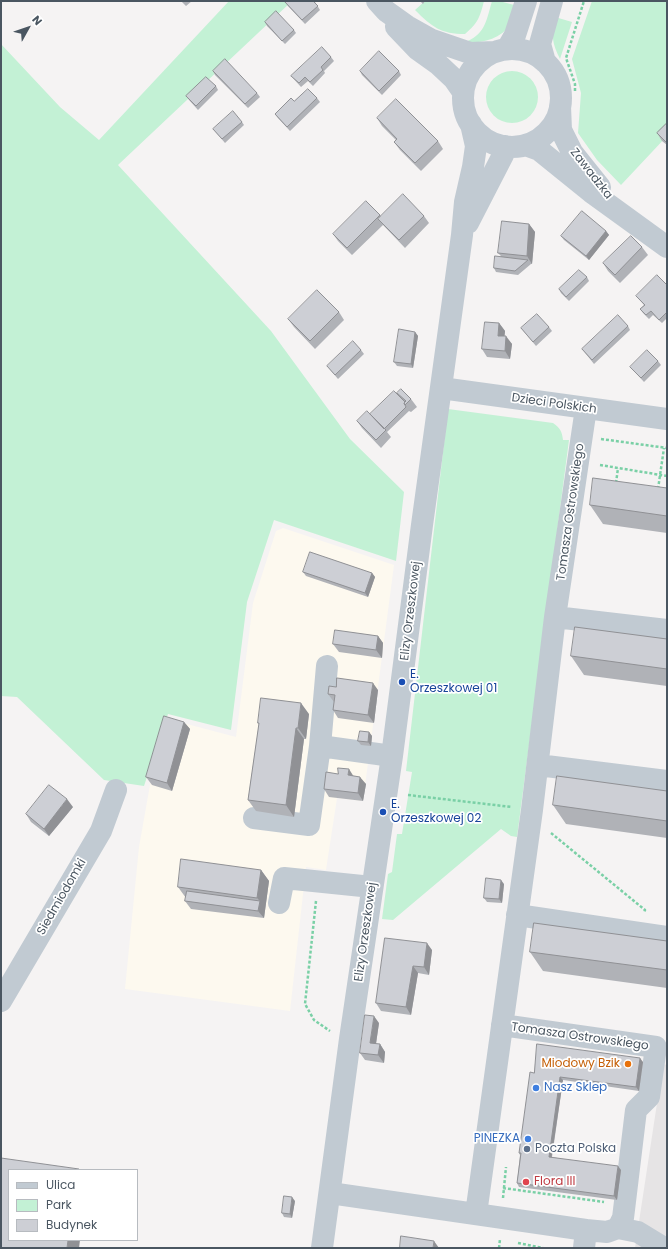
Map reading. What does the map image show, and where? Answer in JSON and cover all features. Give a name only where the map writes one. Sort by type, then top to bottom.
[{"type":"street","points":[[382,6],[407,26],[432,40],[470,54],[501,50],[520,50],[533,54],[545,62],[554,74],[559,88],[567,99],[549,129],[538,139],[515,145],[495,144],[477,132],[466,114],[463,103],[463,92],[466,79],[473,68],[482,58],[501,50],[515,34],[526,1]]},
{"type":"street","points":[[545,62],[540,44],[552,1]]},
{"type":"street","points":[[382,6],[396,27],[417,49],[438,64],[454,79],[463,92]]},
{"type":"street","name":"Zawadzka","points":[[567,99],[561,130],[572,152],[598,186],[628,218]]},
{"type":"street","name":"Elizy Orzeszkowej","points":[[322,1248],[350,1039],[392,756],[462,235],[465,202],[476,146],[471,124]]},
{"type":"street","name":"Zawadzka","points":[[515,145],[539,150],[591,192],[667,247]]},
{"type":"street","name":"Elizy Orzeszkowej","points":[[462,235],[503,155],[515,145]]},
{"type":"street","name":"Dzieci Polskich","points":[[441,388],[667,419]]},
{"type":"street","name":"Tomasza Ostrowskiego","points":[[476,1214],[538,765],[555,616],[586,408]]},
{"type":"street","points":[[555,616],[667,630]]},
{"type":"street","points":[[254,818],[309,825],[320,746],[327,666]]},
{"type":"street","points":[[320,746],[392,756]]},
{"type":"street","points":[[538,765],[667,781]]},
{"type":"street","name":"Siedmiodomki","points":[[1,1001],[101,831],[116,790]]},
{"type":"street","points":[[279,903],[284,878],[372,887]]},
{"type":"street","points":[[517,915],[667,937]]},
{"type":"street","name":"Tomasza Ostrowskiego","points":[[502,1025],[656,1048],[649,1097],[636,1110],[622,1218],[618,1228]]},
{"type":"street","points":[[330,1194],[476,1214],[585,1239],[618,1228],[638,1232],[664,1248]]},
{"type":"path","points":[[567,99],[575,84],[566,58],[584,1]]},
{"type":"path","points":[[658,496],[664,448]]},
{"type":"path","points":[[600,465],[667,476]]},
{"type":"path","points":[[615,490],[618,468]]},
{"type":"path","points":[[405,795],[532,810]]},
{"type":"path","points":[[550,833],[644,910],[641,934]]},
{"type":"path","points":[[333,883],[317,897],[305,1004],[314,1020],[340,1038],[350,1039]]},
{"type":"path","points":[[503,1188],[624,1204]]},
{"type":"path","points":[[500,1240],[507,1241]]},
{"type":"path","points":[[514,1242],[542,1248]]},
{"type":"shaded area","points":[[283,528],[394,565],[363,801],[337,798],[326,870],[306,867],[290,1011],[125,989],[139,847],[150,785],[168,719],[236,737],[253,603],[276,531]]},
{"type":"shaded area","points":[[663,1064],[667,1065],[667,1248],[635,1248]]},
{"type":"green space","points":[[229,1],[292,1],[118,165],[271,331],[350,439],[404,492],[396,561],[274,520],[247,602],[231,730],[168,714],[144,786],[104,780],[17,697],[1,696],[1,44],[60,107],[99,140]]},
{"type":"green space","points":[[425,1],[484,1],[478,19],[473,26],[465,34],[457,34],[449,33],[437,28],[415,10]]},
{"type":"green space","points":[[492,1],[499,1],[518,6],[509,27],[492,39],[481,42],[463,43],[476,36],[484,27]]},
{"type":"green space","points":[[592,1],[667,1],[667,136],[621,185],[597,160],[578,133],[581,93],[572,59]]},
{"type":"green space","points":[[555,17],[572,22],[560,59],[553,39]]},
{"type":"green space","points":[[512,71],[522,73],[530,79],[536,87],[538,97],[536,107],[530,115],[522,121],[512,123],[502,121],[494,115],[488,107],[486,97],[488,87],[494,79],[502,73]]},
{"type":"green space","points":[[448,409],[553,423],[560,430],[563,440],[569,440],[517,837],[511,836],[501,829],[393,920],[382,919],[388,874],[392,872],[397,834],[402,834],[412,772],[406,771]]},
{"type":"building","points":[[313,1],[318,6],[302,20],[285,2]]},
{"type":"building","points":[[276,11],[294,30],[282,41],[265,22]]},
{"type":"building","points":[[322,47],[331,57],[321,67],[323,70],[310,82],[305,77],[299,83],[291,76]]},
{"type":"building","points":[[379,51],[399,71],[379,91],[360,71]]},
{"type":"building","points":[[225,59],[257,93],[245,104],[213,71]]},
{"type":"building","points":[[206,77],[216,86],[196,106],[186,96]]},
{"type":"building","points":[[308,89],[317,98],[287,127],[275,114],[291,98],[294,101]]},
{"type":"building","points":[[396,99],[438,141],[415,163],[394,142],[397,139],[377,118]]},
{"type":"building","points":[[233,111],[242,122],[222,139],[213,129]]},
{"type":"building","points":[[667,123],[667,143],[657,133]]},
{"type":"building","points":[[403,194],[424,216],[399,240],[378,219]]},
{"type":"building","points":[[366,201],[380,215],[347,248],[333,234]]},
{"type":"building","points":[[582,211],[606,231],[586,256],[561,236]]},
{"type":"building","points":[[502,221],[529,224],[527,256],[498,253]]},
{"type":"building","points":[[631,236],[642,247],[615,275],[603,263]]},
{"type":"building","points":[[495,256],[528,260],[515,271],[494,268]]},
{"type":"building","points":[[579,270],[587,277],[566,297],[559,289]]},
{"type":"building","points":[[657,275],[667,285],[667,312],[659,320],[651,311],[646,315],[640,309],[645,305],[636,296]]},
{"type":"building","points":[[317,290],[339,312],[310,341],[288,319]]},
{"type":"building","points":[[537,314],[549,327],[533,342],[521,328]]},
{"type":"building","points":[[618,315],[628,326],[592,360],[582,349]]},
{"type":"building","points":[[485,322],[499,323],[498,336],[506,336],[505,351],[482,349]]},
{"type":"building","points":[[399,329],[415,332],[411,364],[394,362]]},
{"type":"building","points":[[353,341],[361,350],[335,375],[327,366]]},
{"type":"building","points":[[647,350],[658,361],[641,378],[630,367]]},
{"type":"building","points":[[401,389],[411,399],[405,405],[404,403],[406,401],[397,393]]},
{"type":"building","points":[[394,391],[405,402],[406,407],[384,429],[370,414]]},
{"type":"building","points":[[367,411],[386,430],[376,440],[357,421]]},
{"type":"building","points":[[593,478],[667,488],[667,516],[590,505]]},
{"type":"building","points":[[310,552],[372,573],[365,593],[303,572]]},
{"type":"building","points":[[575,627],[667,639],[667,669],[571,656]]},
{"type":"building","points":[[335,630],[378,636],[376,650],[333,644]]},
{"type":"building","points":[[337,678],[373,683],[368,715],[333,710],[335,695],[328,694],[329,686],[336,687]]},
{"type":"building","points":[[261,698],[301,703],[298,728],[296,728],[286,805],[248,800]]},
{"type":"building","points":[[164,716],[184,722],[167,783],[146,777]]},
{"type":"building","points":[[360,731],[369,732],[368,742],[358,741]]},
{"type":"building","points":[[338,768],[349,769],[348,775],[360,777],[358,793],[324,789],[326,772],[338,774]]},
{"type":"building","points":[[557,776],[667,791],[667,821],[553,805]]},
{"type":"building","points":[[49,785],[67,799],[44,829],[26,814]]},
{"type":"building","points":[[181,859],[261,870],[257,898],[178,887]]},
{"type":"building","points":[[486,878],[501,880],[499,899],[484,898]]},
{"type":"building","points":[[187,891],[260,901],[258,911],[185,901]]},
{"type":"building","points":[[534,923],[667,941],[667,970],[530,952]]},
{"type":"building","points":[[385,938],[427,943],[424,967],[413,966],[406,1007],[376,1003]]},
{"type":"building","points":[[365,1015],[374,1016],[370,1043],[380,1044],[378,1055],[360,1053]]},
{"type":"building","points":[[537,1044],[640,1058],[636,1087],[560,1077],[549,1157],[618,1166],[614,1196],[517,1183],[521,1153],[519,1153],[530,1072],[534,1073]]},
{"type":"building","points":[[1,1158],[79,1169],[8,1169],[8,1241],[68,1241],[67,1248],[1,1248]]},
{"type":"building","points":[[284,1196],[292,1197],[290,1214],[282,1213]]},
{"type":"building","points":[[401,1236],[434,1241],[433,1248],[400,1248]]},
{"type":"place","name":"E. Orzeszkowej 01","points":[[402,682]]},
{"type":"place","name":"E. Orzeszkowej 02","points":[[383,812]]},
{"type":"place","name":"Miodowy Bzik","points":[[628,1064]]},
{"type":"place","name":"Nasz Sklep","points":[[536,1088]]},
{"type":"place","name":"PINEZKA","points":[[528,1139]]},
{"type":"place","name":"Poczta Polska","points":[[527,1149]]},
{"type":"place","name":"Flora III","points":[[526,1182]]}]
